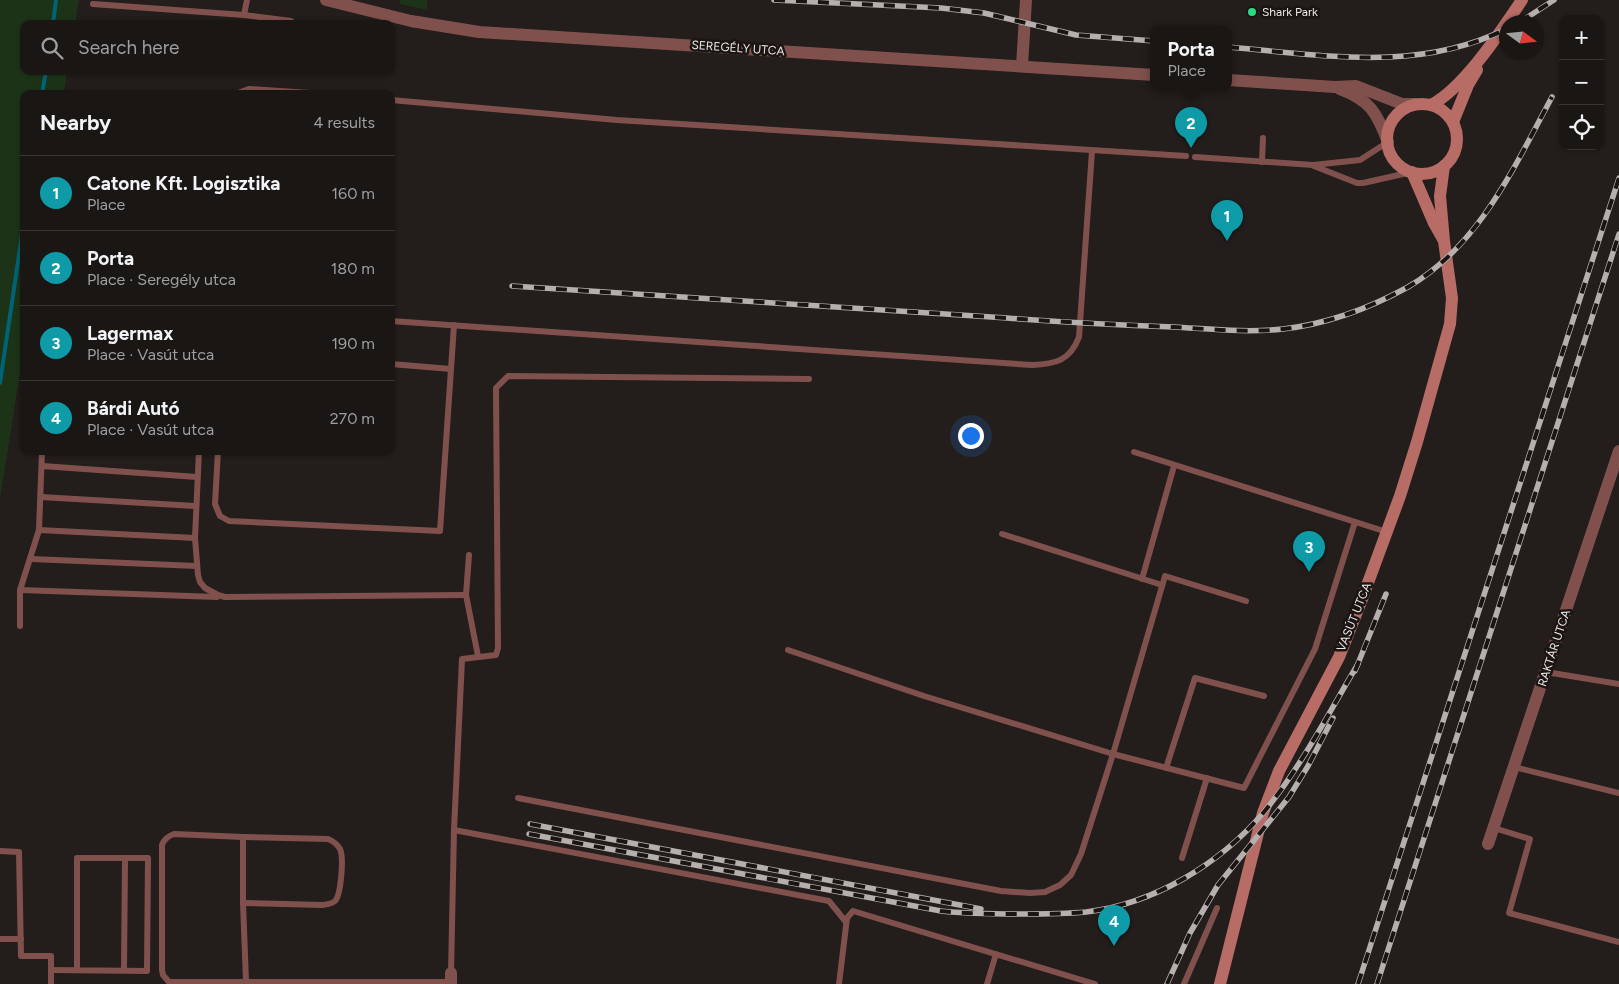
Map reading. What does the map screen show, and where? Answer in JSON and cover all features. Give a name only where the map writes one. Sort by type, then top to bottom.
[{"type":"street","name":"SEREGÉLY UTCA","points":[[326,0],[411,22],[479,32],[1150,75]]},
{"type":"street","points":[[1022,66],[1026,0]]},
{"type":"street","name":"VASÚT UTCA","points":[[1220,984],[1263,813],[1279,771],[1339,656],[1387,532],[1417,442],[1450,324],[1452,298],[1440,196],[1444,166],[1454,153],[1456,146],[1456,130],[1453,122],[1468,85],[1492,44],[1522,0]]},
{"type":"street","name":"VASÚT UTCA","points":[[1431,105],[1453,89],[1492,44]]},
{"type":"street","points":[[1232,80],[1335,87],[1356,86],[1402,104],[1431,105],[1444,111],[1453,122]]},
{"type":"street","points":[[1335,87],[1351,93],[1373,109],[1388,142]]},
{"type":"street","points":[[1388,142],[1388,133],[1394,118],[1404,109],[1416,104]]},
{"type":"street","name":"VASÚT UTCA","points":[[1388,142],[1393,158],[1398,164],[1412,172],[1444,241]]},
{"type":"street","points":[[1412,172],[1425,174],[1439,170],[1444,166]]},
{"type":"street","name":"RAKTÁR UTCA","points":[[1488,844],[1618,459]]},
{"type":"lane","points":[[244,15],[247,0]]},
{"type":"lane","points":[[93,4],[244,15],[283,20]]},
{"type":"lane","points":[[244,90],[248,88],[274,90]]},
{"type":"lane","points":[[395,100],[617,120],[1186,156]]},
{"type":"lane","points":[[1262,162],[1263,138]]},
{"type":"lane","points":[[1195,157],[1313,165],[1360,160],[1388,142]]},
{"type":"lane","points":[[395,321],[1032,365],[1048,364],[1059,361],[1069,354],[1079,337],[1092,151]]},
{"type":"lane","points":[[1313,165],[1350,181],[1362,184],[1412,172]]},
{"type":"lane","points":[[218,455],[215,504],[220,516],[230,521],[440,531],[454,325]]},
{"type":"lane","points":[[395,364],[451,368]]},
{"type":"lane","points":[[243,903],[330,904],[335,901],[340,891],[340,850],[337,845],[328,839],[174,834],[164,840],[162,845],[162,970],[169,982],[451,979],[454,830],[462,659],[496,655],[498,648],[496,388],[508,376],[809,379]]},
{"type":"lane","points":[[1134,452],[1387,532]]},
{"type":"lane","points":[[20,626],[20,590],[39,530],[42,455]]},
{"type":"lane","points":[[199,455],[195,538],[200,582],[218,595],[226,597]]},
{"type":"lane","points":[[42,466],[197,477]]},
{"type":"lane","points":[[1142,579],[1174,466]]},
{"type":"lane","points":[[41,497],[195,506]]},
{"type":"lane","points":[[788,650],[924,696],[1113,754],[1244,788],[1316,649],[1355,522]]},
{"type":"lane","points":[[39,530],[195,538]]},
{"type":"lane","points":[[1002,534],[1162,585]]},
{"type":"lane","points":[[469,555],[466,595],[478,656]]},
{"type":"lane","points":[[31,558],[197,566]]},
{"type":"lane","points":[[518,798],[1001,891],[1045,892],[1060,886],[1071,875],[1081,854],[1113,754],[1164,576],[1246,600]]},
{"type":"lane","points":[[20,590],[226,597],[466,595]]},
{"type":"lane","points":[[1546,672],[1619,684]]},
{"type":"lane","points":[[1166,768],[1195,678],[1264,696]]},
{"type":"lane","points":[[1514,767],[1619,793]]},
{"type":"lane","points":[[1182,858],[1207,778]]},
{"type":"lane","points":[[1494,828],[1530,839],[1509,913],[1619,942]]},
{"type":"lane","points":[[454,830],[829,901],[846,922]]},
{"type":"lane","points":[[243,837],[246,982]]},
{"type":"lane","points":[[0,851],[19,852],[21,956],[51,956],[51,984]]},
{"type":"lane","points":[[51,970],[147,971],[148,858],[77,858],[76,970]]},
{"type":"lane","points":[[124,970],[125,858]]},
{"type":"lane","points":[[1184,984],[1217,908]]},
{"type":"lane","points":[[839,984],[846,922],[850,913],[856,911],[1095,984]]},
{"type":"lane","points":[[0,939],[21,939]]},
{"type":"lane","points":[[987,984],[996,954]]},
{"type":"green space","points":[[0,0],[79,0],[76,20],[20,20],[20,75],[66,75],[65,90],[20,90],[20,373],[0,499]]},
{"type":"green space","points":[[400,0],[427,0],[427,10],[399,4]]},
{"type":"waterway","points":[[54,20],[56,0]]},
{"type":"waterway","points":[[43,90],[45,75]]},
{"type":"waterway","points":[[0,383],[20,248]]},
{"type":"railway","points":[[774,0],[941,8],[984,13],[1076,35],[1150,41]]},
{"type":"railway","points":[[1531,15],[1554,0]]},
{"type":"railway","points":[[1232,47],[1334,56],[1404,56],[1438,52],[1472,43],[1499,32]]},
{"type":"railway","points":[[512,286],[1242,331],[1299,327],[1348,314],[1394,295],[1433,270],[1456,249],[1493,202],[1509,177],[1552,97]]},
{"type":"railway","points":[[1358,984],[1619,178]]},
{"type":"railway","points":[[1377,984],[1619,234]]},
{"type":"railway","points":[[1355,671],[1386,594]]},
{"type":"railway","points":[[529,834],[941,911],[981,914],[1054,914],[1111,908],[1161,891],[1184,879],[1247,831],[1290,777],[1358,664]]},
{"type":"railway","points":[[1167,984],[1190,933],[1218,885],[1289,797],[1308,766],[1333,718]]},
{"type":"railway","points":[[530,824],[981,909]]},
{"type":"place","name":"Shark Park","points":[[1252,12]]},
{"type":"place","name":"Porta","points":[[1191,148]]},
{"type":"place","name":"Catone Kft. Logisztika","points":[[1227,241]]},
{"type":"place","name":"Lagermax","points":[[1309,572]]},
{"type":"place","name":"Bárdi Autó","points":[[1114,946]]}]
